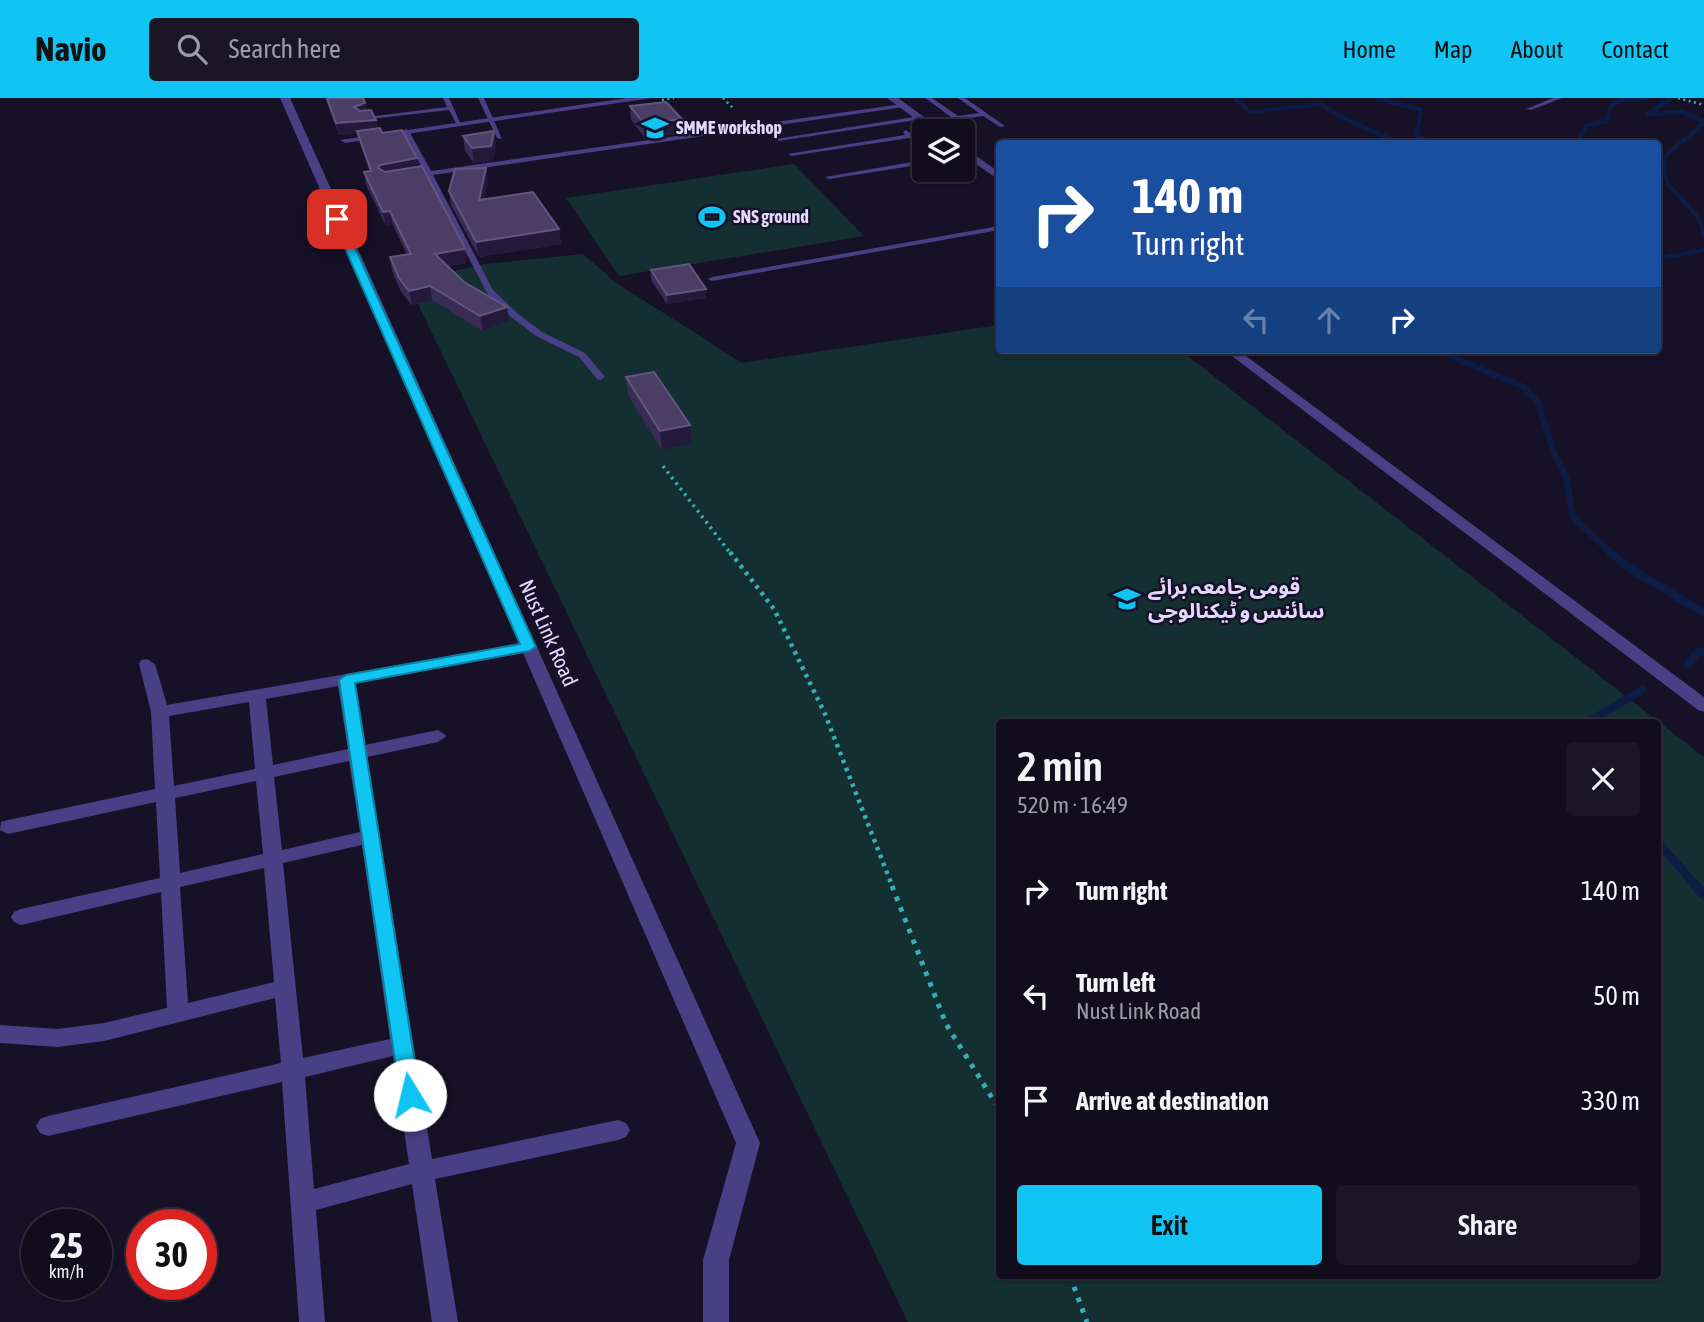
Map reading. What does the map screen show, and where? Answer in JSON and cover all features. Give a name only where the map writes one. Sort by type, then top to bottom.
[{"type":"street","name":"Nust Link Road","points":[[285,98],[748,1143],[716,1260],[716,1322]]},
{"type":"street","points":[[345,140],[490,120],[600,101],[647,98]]},
{"type":"street","points":[[892,98],[921,119]]},
{"type":"street","points":[[975,160],[996,175]]},
{"type":"street","points":[[1235,354],[1704,706]]},
{"type":"street","points":[[160,712],[529,647]]},
{"type":"street","points":[[147,664],[160,712],[178,1013]]},
{"type":"street","points":[[346,680],[445,1322]]},
{"type":"street","points":[[257,693],[293,1071],[312,1322]]},
{"type":"street","points":[[8,827],[438,736]]},
{"type":"street","points":[[21,917],[370,836]]},
{"type":"street","points":[[0,1034],[58,1038],[104,1032],[284,988]]},
{"type":"street","points":[[48,1126],[402,1045]]},
{"type":"street","points":[[303,1203],[422,1171],[618,1129]]},
{"type":"lane","points":[[446,98],[459,124]]},
{"type":"lane","points":[[481,98],[500,138]]},
{"type":"lane","points":[[928,98],[957,119],[984,114]]},
{"type":"lane","points":[[961,98],[1002,126]]},
{"type":"lane","points":[[1529,109],[1559,98]]},
{"type":"lane","points":[[398,178],[902,106]]},
{"type":"lane","points":[[362,118],[451,108]]},
{"type":"lane","points":[[779,139],[912,122]]},
{"type":"lane","points":[[895,123],[911,136]]},
{"type":"lane","points":[[406,131],[490,291],[513,315],[539,334],[582,355],[600,377]]},
{"type":"lane","points":[[791,154],[911,136]]},
{"type":"lane","points":[[828,177],[912,164]]},
{"type":"lane","points":[[712,279],[996,229]]},
{"type":"path","points":[[723,98],[733,108]]},
{"type":"path","points":[[1678,98],[1704,105]]},
{"type":"path","points":[[663,466],[774,609],[825,714],[946,1024],[996,1104]]},
{"type":"path","points":[[1071,1279],[1087,1322]]},
{"type":"green space","name":"SNS ground","points":[[794,164],[864,236],[619,276],[566,198]]},
{"type":"green space","name":"قومی جامعہ برائے سائنس و ٹیکنالوجی","points":[[583,254],[615,282],[742,363],[996,325],[996,354],[1185,354],[1655,719],[996,719],[996,1279],[1661,1279],[1661,724],[1704,757],[1704,1322],[908,1322],[407,281],[486,264]]},
{"type":"building","points":[[327,98],[363,98],[365,103],[354,107],[360,111],[371,110],[376,120],[336,123]]},
{"type":"building","points":[[666,102],[682,119],[644,124],[630,106]]},
{"type":"building","points":[[380,128],[382,133],[402,130],[417,158],[380,165],[378,168],[385,172],[422,166],[464,246],[464,249],[435,254],[464,282],[507,307],[480,316],[430,286],[409,291],[399,278],[390,257],[411,254],[390,211],[383,212],[364,172],[371,171],[357,131]]},
{"type":"building","points":[[494,131],[491,146],[472,148],[463,136]]},
{"type":"building","points":[[486,168],[479,200],[533,192],[559,229],[476,242],[449,191],[455,169]]},
{"type":"building","points":[[689,264],[706,289],[667,295],[651,270]]},
{"type":"building","points":[[654,372],[690,425],[660,431],[626,377]]},
{"type":"waterway","points":[[1235,98],[1250,112],[1320,104],[1343,118],[1393,140]]},
{"type":"waterway","points":[[1376,98],[1421,110],[1417,135],[1426,140]]},
{"type":"waterway","points":[[1578,140],[1586,126],[1607,121],[1611,105],[1621,100],[1646,98]]},
{"type":"waterway","points":[[1672,98],[1648,114],[1682,112],[1704,121]]},
{"type":"waterway","points":[[1704,123],[1662,159],[1668,184],[1700,220],[1704,235]]},
{"type":"waterway","points":[[1661,258],[1704,250]]},
{"type":"waterway","points":[[1446,354],[1524,387],[1538,402],[1554,454],[1566,476],[1573,517],[1612,554]]},
{"type":"waterway","points":[[1610,552],[1626,566],[1704,613]]},
{"type":"waterway","points":[[1688,664],[1698,652],[1704,651]]},
{"type":"waterway","points":[[1594,719],[1643,689]]},
{"type":"waterway","points":[[1661,846],[1698,888]]},
{"type":"waterway","points":[[1696,886],[1704,895]]},
{"type":"place","name":"SMME workshop","points":[[655,128]]},
{"type":"place","name":"SNS ground","points":[[712,217]]},
{"type":"place","name":"قومی جامعہ برائے سائنس و ٹیکنالوجی","points":[[1127,599]]},
{"type":"route","points":[[337,219],[529,647],[346,680],[410,1095]]}]
